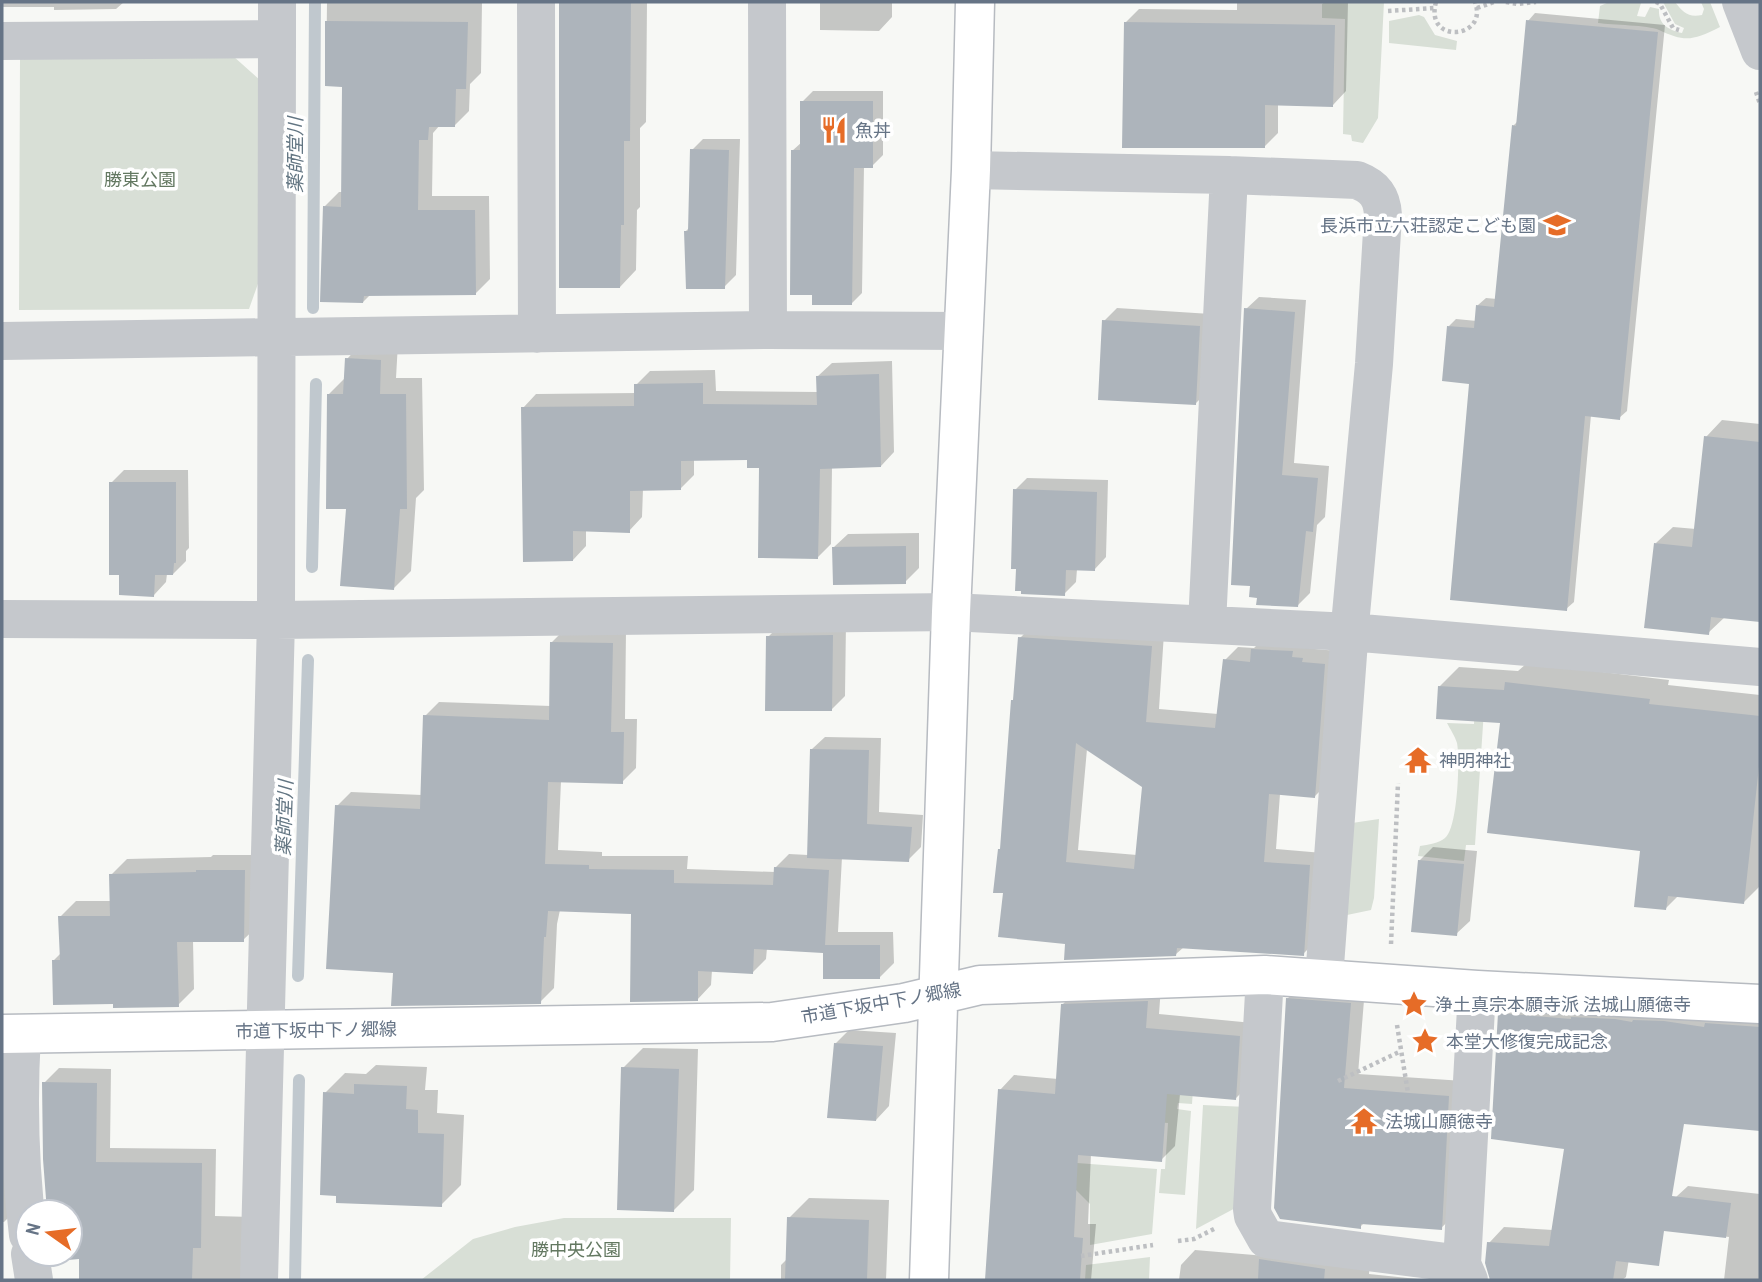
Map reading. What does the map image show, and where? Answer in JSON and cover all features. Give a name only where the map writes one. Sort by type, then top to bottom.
[{"type":"street","points":[[536,2],[537,334]]},
{"type":"street","points":[[767,2],[768,330]]},
{"type":"street","points":[[929,1280],[975,2]]},
{"type":"street","points":[[1741,2],[1760,51]]},
{"type":"street","points":[[2,41],[277,20],[276,620],[259,1280]]},
{"type":"street","points":[[971,170],[1357,180],[1374,189],[1380,196],[1383,205],[1374,364],[1350,632],[1324,979]]},
{"type":"street","points":[[1207,624],[1229,175]]},
{"type":"street","points":[[2,341],[768,330],[964,331]]},
{"type":"street","points":[[2,619],[276,620],[951,612],[1350,632],[1760,667]]},
{"type":"street","points":[[1265,975],[1252,1209],[1266,1239],[1466,1272],[1477,990]]},
{"type":"street","name":"市道下坂中下ノ郷線","points":[[12,1034],[772,1022],[904,1003],[980,985],[1265,975],[1477,990],[1760,1004]]},
{"type":"street","points":[[12,1034],[20,1066],[23,1198]]},
{"type":"path","points":[[1388,11],[1436,5],[1436,19],[1442,28],[1458,32],[1472,24],[1477,8],[1475,2]]},
{"type":"path","points":[[1477,8],[1494,2]]},
{"type":"path","points":[[1506,2],[1536,2]]},
{"type":"path","points":[[1656,2],[1660,4],[1673,28],[1679,30]]},
{"type":"path","points":[[1389,983],[1398,783]]},
{"type":"path","points":[[1397,1024],[1408,1093]]},
{"type":"path","points":[[1338,1081],[1401,1051]]},
{"type":"path","points":[[1178,1241],[1194,1239]]},
{"type":"path","points":[[1081,1256],[1153,1245]]},
{"type":"green space","points":[[1384,2],[1378,118],[1363,143],[1352,141],[1351,135],[1343,134],[1345,19],[1322,18],[1322,4]]},
{"type":"green space","points":[[1609,2],[1641,3],[1637,16],[1645,17],[1650,7],[1659,9],[1660,19],[1665,26],[1682,33],[1684,28],[1675,24],[1663,2],[1675,2],[1686,13],[1697,16],[1702,15],[1704,9],[1701,2],[1710,2],[1720,27],[1702,35],[1682,38],[1647,27],[1598,23],[1600,6]]},
{"type":"green space","points":[[1419,15],[1424,17],[1435,35],[1457,41],[1456,50],[1389,43],[1389,21]]},
{"type":"green space","name":"勝東公園","points":[[233,56],[261,81],[260,278],[249,309],[19,310],[20,58]]},
{"type":"green space","points":[[1485,695],[1475,845],[1466,845],[1464,861],[1418,856],[1420,846],[1445,838],[1453,821],[1458,751],[1456,740],[1447,723],[1474,724],[1475,697]]},
{"type":"green space","points":[[1379,819],[1371,910],[1347,915],[1352,823]]},
{"type":"green space","points":[[1196,1043],[1192,1104],[1178,1103],[1177,1109],[1191,1111],[1185,1195],[1159,1193],[1161,1169],[1165,1169],[1168,1123],[1090,1117]]},
{"type":"green space","points":[[1203,1105],[1247,1107],[1241,1205],[1196,1229]]},
{"type":"green space","points":[[1077,1163],[1157,1169],[1152,1234],[1090,1245],[1090,1204],[1074,1188]]},
{"type":"green space","name":"勝中央公園","points":[[564,1218],[731,1218],[730,1280],[421,1280],[473,1239],[515,1227]]},
{"type":"green space","points":[[1150,1257],[1149,1280],[1085,1280],[1086,1265]]},
{"type":"building","points":[[559,2],[631,2],[630,141],[624,141],[624,225],[621,225],[620,288],[559,288]]},
{"type":"building","points":[[1526,20],[1658,32],[1620,420],[1585,416],[1567,611],[1450,600],[1469,384],[1442,381],[1447,326],[1474,328],[1476,305],[1494,307],[1512,125],[1516,126]]},
{"type":"building","points":[[325,21],[468,22],[466,89],[456,89],[455,127],[429,127],[428,140],[419,140],[418,210],[475,210],[476,295],[364,296],[363,303],[320,302],[323,206],[341,207],[342,87],[325,86]]},
{"type":"building","points":[[1124,22],[1335,25],[1333,107],[1265,105],[1265,148],[1122,148]]},
{"type":"building","points":[[800,101],[873,101],[873,168],[854,168],[852,305],[812,305],[812,295],[790,295],[791,150],[800,150]]},
{"type":"building","points":[[690,149],[729,150],[725,289],[686,289],[684,231],[688,231]]},
{"type":"building","points":[[1244,308],[1295,312],[1282,475],[1318,478],[1313,532],[1306,531],[1298,607],[1256,605],[1257,598],[1249,597],[1250,586],[1231,585]]},
{"type":"building","points":[[1102,320],[1200,326],[1196,405],[1098,400]]},
{"type":"building","points":[[345,358],[381,360],[380,394],[406,394],[407,509],[400,509],[394,590],[340,586],[346,509],[326,509],[327,394],[343,394]]},
{"type":"building","points":[[879,374],[881,467],[820,469],[818,559],[758,558],[759,468],[747,468],[747,460],[681,461],[681,490],[630,491],[630,533],[573,531],[573,561],[523,562],[521,407],[634,406],[634,384],[703,383],[703,404],[817,405],[816,376]]},
{"type":"building","points":[[1704,436],[1760,442],[1760,622],[1711,617],[1709,635],[1644,628],[1654,543],[1692,547]]},
{"type":"building","points":[[109,482],[176,482],[176,563],[173,575],[155,575],[154,597],[119,595],[119,575],[109,575]]},
{"type":"building","points":[[1013,489],[1097,492],[1095,571],[1066,570],[1065,596],[1021,594],[1021,591],[1015,591],[1016,569],[1011,569]]},
{"type":"building","points":[[906,546],[906,584],[833,585],[832,547]]},
{"type":"building","points":[[833,635],[832,711],[765,711],[766,636]]},
{"type":"building","points":[[1018,637],[1152,646],[1146,722],[1215,728],[1223,659],[1250,662],[1251,649],[1293,651],[1292,657],[1303,658],[1302,662],[1325,664],[1315,798],[1269,794],[1264,862],[1310,865],[1304,956],[1177,948],[1176,956],[1064,960],[1065,944],[998,937],[1003,893],[993,893],[1000,849]],"holes":[[[1076,743],[1142,787],[1134,869],[1066,862]]]},
{"type":"building","points":[[550,642],[613,643],[611,732],[624,732],[623,784],[548,782],[545,864],[589,865],[589,869],[674,870],[674,883],[773,885],[774,867],[829,870],[825,945],[880,945],[880,979],[823,979],[823,953],[754,949],[753,974],[698,971],[698,1001],[630,1002],[631,914],[548,911],[541,1004],[391,1006],[393,973],[326,969],[335,805],[420,809],[423,715],[549,720]]},
{"type":"building","points":[[1505,682],[1650,699],[1649,704],[1760,716],[1760,757],[1744,904],[1668,896],[1666,910],[1634,907],[1640,851],[1487,833],[1500,723],[1436,719],[1438,686],[1504,690]]},
{"type":"building","points":[[810,749],[869,750],[867,824],[912,827],[909,862],[807,858]]},
{"type":"building","points":[[1418,860],[1464,864],[1457,936],[1411,932]]},
{"type":"building","points":[[245,870],[244,942],[177,942],[179,1007],[53,1005],[52,960],[60,960],[58,916],[110,916],[109,874]]},
{"type":"building","name":"法城山願徳寺","points":[[1286,998],[1351,1003],[1344,1088],[1449,1096],[1442,1230],[1361,1224],[1361,1229],[1280,1219],[1274,1208]]},
{"type":"building","points":[[1148,1001],[1146,1028],[1240,1036],[1236,1100],[1167,1094],[1162,1162],[1078,1155],[1074,1237],[1083,1238],[1080,1280],[985,1280],[998,1089],[1055,1094],[1061,1004]]},
{"type":"building","points":[[1498,1013],[1632,1022],[1664,1021],[1704,1027],[1705,1023],[1760,1027],[1760,1131],[1684,1124],[1672,1196],[1731,1203],[1726,1238],[1664,1231],[1659,1266],[1616,1261],[1613,1280],[1490,1280],[1485,1263],[1487,1242],[1549,1246],[1564,1149],[1491,1139]]},
{"type":"building","points":[[834,1043],[883,1046],[876,1121],[827,1118]]},
{"type":"building","points":[[621,1067],[679,1069],[674,1212],[617,1210]]},
{"type":"building","points":[[42,1082],[97,1083],[96,1162],[202,1163],[201,1248],[193,1248],[192,1280],[79,1280],[79,1268],[84,1268],[84,1198],[46,1198]]},
{"type":"building","points":[[354,1084],[407,1086],[406,1109],[418,1110],[418,1133],[444,1134],[442,1207],[336,1203],[336,1196],[320,1195],[323,1092],[354,1094]]},
{"type":"building","points":[[787,1217],[869,1220],[867,1280],[785,1280]]},
{"type":"building","points":[[1259,1259],[1325,1269],[1324,1280],[1258,1280]]},
{"type":"waterway","name":"薬師堂川","points":[[313,308],[315,2]]},
{"type":"waterway","name":"薬師堂川","points":[[312,567],[316,384]]},
{"type":"waterway","name":"薬師堂川","points":[[298,976],[308,660]]},
{"type":"waterway","name":"薬師堂川","points":[[295,1280],[299,1080]]},
{"type":"place","name":"魚丼","points":[[834,130]]},
{"type":"place","name":"長浜市立六荘認定こども園","points":[[1557,225]]},
{"type":"place","name":"神明神社","points":[[1418,760]]},
{"type":"place","name":"浄土真宗本願寺派 法城山願徳寺","points":[[1414,1004]]},
{"type":"place","name":"本堂大修復完成記念","points":[[1425,1041]]},
{"type":"place","name":"法城山願徳寺","points":[[1364,1121]]}]
